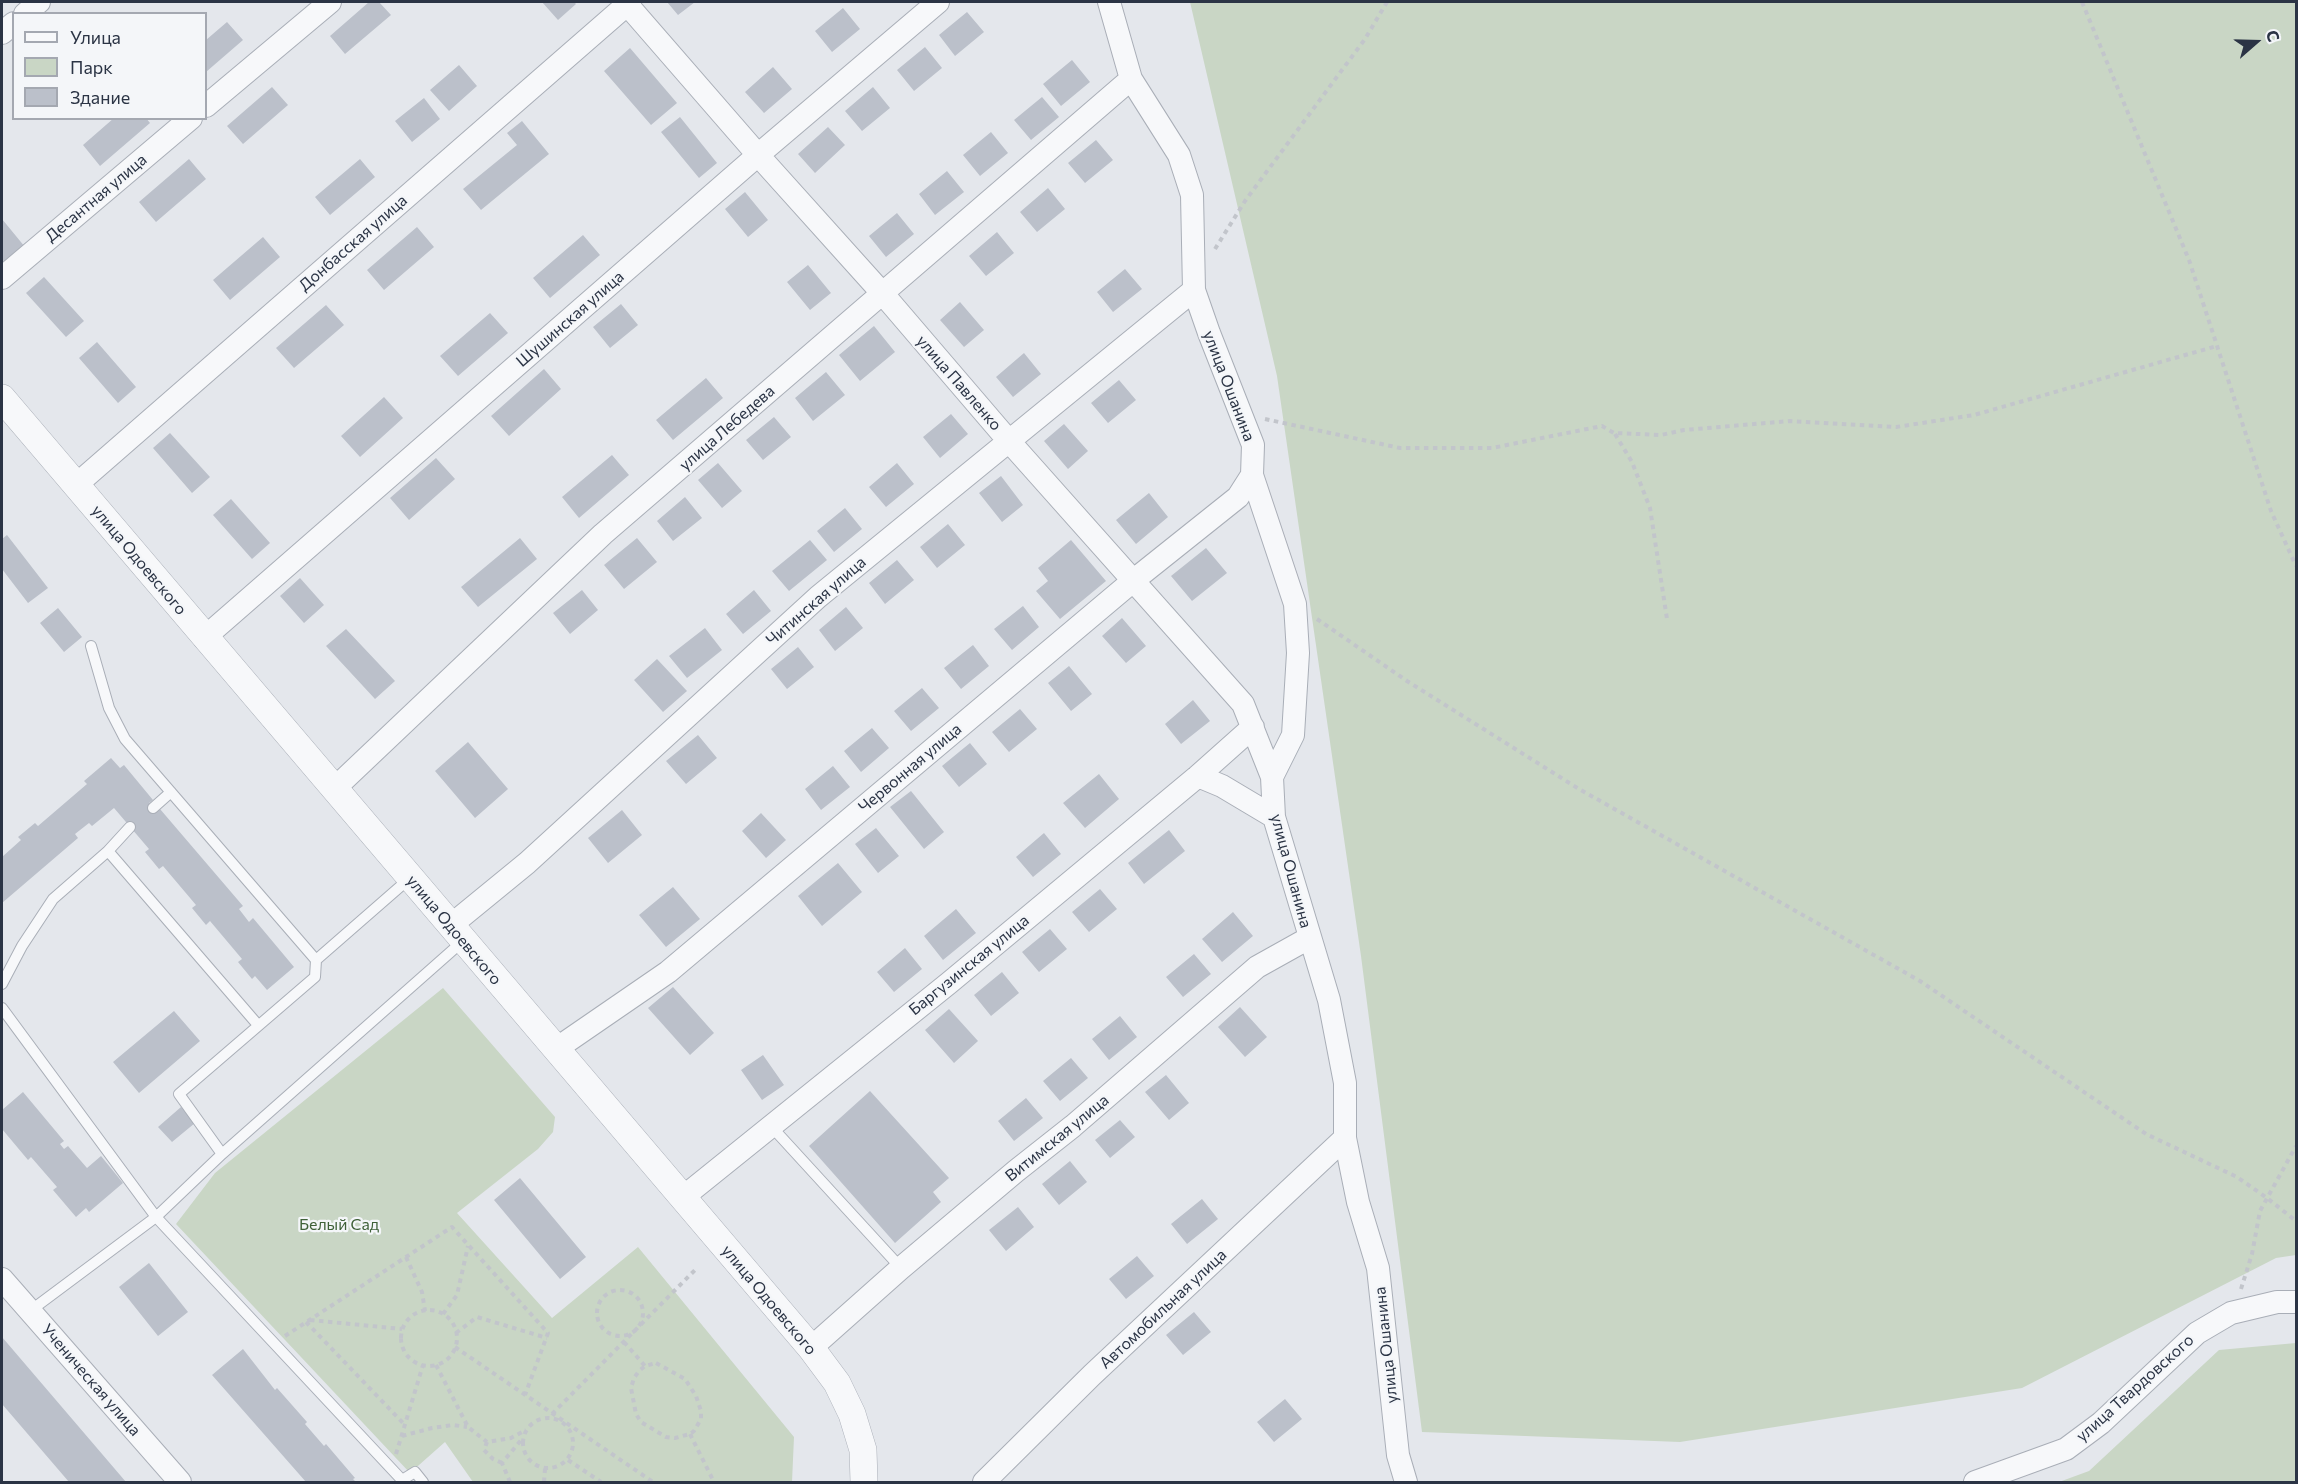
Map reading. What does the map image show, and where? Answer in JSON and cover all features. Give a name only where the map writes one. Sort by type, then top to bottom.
[{"type":"street","points":[[27,12],[39,2]]},
{"type":"street","points":[[207,105],[330,2]]},
{"type":"street","name":"улица Павленко","points":[[627,2],[1008,440],[1243,704],[1272,777]]},
{"type":"street","name":"Донбасская улица","points":[[76,485],[627,2]]},
{"type":"street","name":"Шушинская улица","points":[[204,638],[758,155],[938,2]]},
{"type":"street","name":"улица Ошанина","points":[[1109,2],[1131,79],[1179,155],[1192,195],[1194,290],[1253,445],[1252,475],[1295,604],[1298,653],[1293,735],[1272,777],[1274,817],[1329,1000],[1345,1083],[1345,1138],[1358,1202],[1378,1268],[1398,1455],[1406,1482]]},
{"type":"street","name":"улица Лебедева","points":[[334,789],[603,534],[1131,79]]},
{"type":"street","name":"Десантная улица","points":[[2,278],[189,120]]},
{"type":"street","name":"Читинская улица","points":[[457,934],[527,862],[818,597],[1194,290]]},
{"type":"street","name":"улица Одоевского","points":[[2,398],[204,638],[811,1347],[837,1383],[852,1414],[863,1450],[864,1482]]},
{"type":"street","name":"Червонная улица","points":[[556,1049],[668,972],[1134,580],[1238,497],[1252,475]]},
{"type":"street","name":"Баргузинская улица","points":[[682,1198],[958,976],[1198,776],[1252,727]]},
{"type":"street","points":[[1198,776],[1222,786],[1274,817]]},
{"type":"street","name":"Витимская улица","points":[[811,1347],[901,1268],[1073,1126],[1257,968],[1309,938]]},
{"type":"street","name":"Автомобильная улица","points":[[984,1482],[1092,1375],[1345,1138]]},
{"type":"street","name":"Ученическая улица","points":[[2,1278],[180,1482]]},
{"type":"street","name":"улица Твардовского","points":[[1975,1482],[2066,1449],[2101,1422],[2197,1333],[2231,1313],[2277,1302],[2296,1302]]},
{"type":"lane","points":[[91,646],[109,708],[125,739],[316,960],[315,977],[178,1094],[222,1154]]},
{"type":"lane","points":[[153,808],[171,792]]},
{"type":"lane","points":[[2,984],[22,946],[53,899],[108,851],[130,827]]},
{"type":"lane","points":[[108,851],[258,1025]]},
{"type":"lane","points":[[316,960],[410,878]]},
{"type":"lane","points":[[30,1311],[156,1217],[457,934]]},
{"type":"lane","points":[[2,1008],[156,1217],[402,1480],[416,1472],[423,1482]]},
{"type":"lane","points":[[770,1125],[901,1268]]},
{"type":"path","points":[[1194,290],[1215,248],[1245,201],[1365,39],[1387,2]]},
{"type":"path","points":[[2082,2],[2189,260],[2271,511],[2296,566]]},
{"type":"path","points":[[1241,414],[1400,448],[1492,448],[1602,426],[1614,433],[1661,435],[1684,429],[1790,421],[1896,427],[1974,415],[2217,346]]},
{"type":"path","points":[[1614,433],[1632,462],[1650,508],[1667,619]]},
{"type":"path","points":[[1295,604],[1407,681],[1579,789],[1920,981],[2146,1134],[2237,1177],[2267,1197],[2296,1221]]},
{"type":"path","points":[[2240,1292],[2253,1254],[2260,1211],[2296,1146]]},
{"type":"path","points":[[274,1343],[452,1227],[548,1333],[525,1395]]},
{"type":"path","points":[[443,1314],[457,1294],[468,1245]]},
{"type":"path","points":[[406,1257],[422,1292],[425,1311]]},
{"type":"path","points":[[552,1414],[695,1270]]},
{"type":"path","points":[[622,1290],[635,1296],[642,1308],[642,1316],[636,1330],[622,1336],[607,1332],[602,1327],[597,1313],[607,1293],[622,1290]]},
{"type":"path","points":[[431,1310],[443,1314],[453,1324],[456,1333],[455,1347],[448,1358],[436,1365],[414,1362],[402,1348],[402,1329],[413,1315],[425,1311],[431,1310]]},
{"type":"path","points":[[456,1333],[477,1317],[546,1338]]},
{"type":"path","points":[[307,1321],[402,1329]]},
{"type":"path","points":[[307,1321],[405,1425]]},
{"type":"path","points":[[624,1342],[645,1366]]},
{"type":"path","points":[[455,1347],[653,1482]]},
{"type":"path","points":[[656,1363],[678,1374],[692,1387],[701,1411],[698,1426],[690,1434],[666,1437],[641,1422],[632,1400],[631,1388],[639,1371],[645,1366],[656,1363]]},
{"type":"path","points":[[392,1469],[423,1365]]},
{"type":"path","points":[[436,1365],[468,1427],[487,1442],[511,1438],[527,1430],[539,1420],[547,1418],[564,1422],[572,1436],[573,1444],[568,1460],[554,1468],[545,1469],[530,1461],[523,1446],[527,1430]]},
{"type":"path","points":[[402,1436],[453,1425],[468,1427]]},
{"type":"path","points":[[690,1434],[714,1482]]},
{"type":"path","points":[[502,1462],[524,1437]]},
{"type":"path","points":[[511,1438],[512,1449]]},
{"type":"path","points":[[487,1442],[484,1450],[493,1459],[502,1462],[510,1482]]},
{"type":"path","points":[[568,1460],[601,1482]]},
{"type":"path","points":[[544,1482],[545,1469]]},
{"type":"green space","points":[[1190,2],[2296,2],[2296,1255],[2276,1258],[2022,1388],[1680,1442],[1422,1432],[1361,956],[1277,376]]},
{"type":"green space","name":"Белый Сад","points":[[443,988],[555,1117],[553,1132],[538,1149],[457,1213],[552,1318],[638,1247],[794,1437],[792,1482],[473,1482],[445,1442],[410,1473],[176,1224],[215,1173]]},
{"type":"green space","points":[[2296,1343],[2296,1482],[2059,1482],[2089,1471],[2219,1350]]},
{"type":"building","points":[[369,2],[379,2],[391,15],[345,54],[330,36]]},
{"type":"building","points":[[542,2],[574,2],[576,4],[558,20]]},
{"type":"building","points":[[667,2],[695,2],[678,15]]},
{"type":"building","points":[[843,8],[860,29],[832,52],[815,31]]},
{"type":"building","points":[[967,12],[984,32],[955,56],[939,35]]},
{"type":"building","points":[[227,22],[243,40],[207,71],[207,39]]},
{"type":"building","points":[[925,47],[942,68],[914,91],[897,70]]},
{"type":"building","points":[[630,48],[677,103],[651,125],[604,71]]},
{"type":"building","points":[[1072,60],[1090,82],[1061,106],[1043,84]]},
{"type":"building","points":[[459,65],[477,86],[449,111],[430,90]]},
{"type":"building","points":[[773,67],[792,89],[764,113],[745,92]]},
{"type":"building","points":[[272,87],[288,105],[243,144],[227,126]]},
{"type":"building","points":[[873,87],[890,108],[862,131],[845,111]]},
{"type":"building","points":[[1042,97],[1059,117],[1031,140],[1014,120]]},
{"type":"building","points":[[424,98],[440,119],[412,142],[395,121]]},
{"type":"building","points":[[680,117],[717,163],[699,178],[661,132]]},
{"type":"building","points":[[112,120],[148,120],[150,123],[100,166],[83,145]]},
{"type":"building","points":[[522,121],[549,154],[481,210],[463,189],[517,145],[507,133]]},
{"type":"building","points":[[828,127],[845,145],[815,173],[798,154]]},
{"type":"building","points":[[991,132],[1008,153],[980,176],[963,155]]},
{"type":"building","points":[[1096,140],[1113,160],[1085,183],[1068,163]]},
{"type":"building","points":[[189,159],[206,179],[156,222],[139,202]]},
{"type":"building","points":[[360,159],[375,177],[330,215],[315,197]]},
{"type":"building","points":[[947,171],[964,192],[935,215],[919,194]]},
{"type":"building","points":[[1048,188],[1065,209],[1037,232],[1020,212]]},
{"type":"building","points":[[745,192],[768,220],[748,237],[725,209]]},
{"type":"building","points":[[897,213],[914,234],[886,257],[869,236]]},
{"type":"building","points":[[2,219],[25,247],[6,264],[2,259]]},
{"type":"building","points":[[417,227],[434,247],[384,290],[367,270]]},
{"type":"building","points":[[997,232],[1014,253],[986,276],[969,256]]},
{"type":"building","points":[[583,235],[600,255],[550,298],[533,278]]},
{"type":"building","points":[[263,237],[280,257],[230,300],[213,280]]},
{"type":"building","points":[[808,265],[831,293],[810,310],[787,282]]},
{"type":"building","points":[[1125,269],[1142,289],[1113,312],[1097,292]]},
{"type":"building","points":[[44,277],[84,321],[66,337],[26,293]]},
{"type":"building","points":[[960,302],[984,330],[964,347],[940,320]]},
{"type":"building","points":[[621,304],[638,325],[610,348],[593,327]]},
{"type":"building","points":[[326,305],[344,325],[294,368],[276,348]]},
{"type":"building","points":[[490,313],[508,333],[458,376],[440,356]]},
{"type":"building","points":[[874,326],[895,352],[860,381],[839,355]]},
{"type":"building","points":[[97,342],[136,387],[118,403],[79,358]]},
{"type":"building","points":[[1024,353],[1041,374],[1013,397],[996,377]]},
{"type":"building","points":[[544,369],[561,389],[509,436],[491,416]]},
{"type":"building","points":[[826,372],[845,395],[813,421],[795,398]]},
{"type":"building","points":[[706,378],[723,398],[673,440],[656,420]]},
{"type":"building","points":[[1119,380],[1136,400],[1108,423],[1091,403]]},
{"type":"building","points":[[384,397],[403,418],[360,457],[341,436]]},
{"type":"building","points":[[951,414],[968,434],[940,458],[923,437]]},
{"type":"building","points":[[774,417],[791,437],[763,460],[746,440]]},
{"type":"building","points":[[1064,424],[1088,451],[1068,469],[1044,441]]},
{"type":"building","points":[[170,433],[210,477],[192,493],[153,448]]},
{"type":"building","points":[[612,455],[629,475],[579,518],[562,497]]},
{"type":"building","points":[[436,458],[455,479],[409,520],[390,498]]},
{"type":"building","points":[[718,463],[742,491],[722,508],[698,480]]},
{"type":"building","points":[[897,463],[914,484],[886,507],[869,487]]},
{"type":"building","points":[[1001,476],[1023,505],[1002,522],[979,493]]},
{"type":"building","points":[[1149,493],[1168,517],[1136,544],[1116,520]]},
{"type":"building","points":[[685,497],[702,518],[673,541],[657,521]]},
{"type":"building","points":[[231,499],[270,543],[252,559],[213,515]]},
{"type":"building","points":[[845,508],[862,529],[834,552],[817,531]]},
{"type":"building","points":[[948,524],[965,545],[937,568],[920,547]]},
{"type":"building","points":[[7,535],[48,588],[28,603],[2,569],[2,539]]},
{"type":"building","points":[[520,538],[537,559],[478,607],[461,587]]},
{"type":"building","points":[[637,538],[657,562],[624,589],[604,565]]},
{"type":"building","points":[[810,540],[827,560],[789,591],[772,571]]},
{"type":"building","points":[[1071,540],[1106,581],[1060,619],[1036,591],[1048,581],[1038,568]]},
{"type":"building","points":[[1206,548],[1227,573],[1192,601],[1171,576]]},
{"type":"building","points":[[897,560],[914,580],[885,604],[869,583]]},
{"type":"building","points":[[300,578],[324,605],[304,623],[280,596]]},
{"type":"building","points":[[582,590],[598,610],[570,634],[553,613]]},
{"type":"building","points":[[754,590],[771,611],[743,634],[726,614]]},
{"type":"building","points":[[1023,606],[1039,627],[1012,650],[994,629]]},
{"type":"building","points":[[846,607],[863,628],[835,651],[819,630]]},
{"type":"building","points":[[58,608],[82,637],[64,652],[40,623]]},
{"type":"building","points":[[1122,618],[1146,646],[1126,663],[1102,636]]},
{"type":"building","points":[[705,628],[722,650],[687,678],[669,656]]},
{"type":"building","points":[[346,629],[395,681],[375,699],[326,646]]},
{"type":"building","points":[[973,645],[989,666],[961,689],[944,668]]},
{"type":"building","points":[[798,647],[814,667],[787,689],[771,669]]},
{"type":"building","points":[[657,659],[687,691],[663,712],[634,680]]},
{"type":"building","points":[[1069,666],[1092,694],[1071,711],[1048,683]]},
{"type":"building","points":[[922,688],[939,708],[911,731],[894,711]]},
{"type":"building","points":[[1193,700],[1210,721],[1181,744],[1165,724]]},
{"type":"building","points":[[1020,709],[1037,729],[1009,752],[992,732]]},
{"type":"building","points":[[872,728],[889,748],[861,772],[844,751]]},
{"type":"building","points":[[698,735],[717,758],[686,784],[666,761]]},
{"type":"building","points":[[468,742],[508,789],[475,818],[435,771]]},
{"type":"building","points":[[970,743],[987,764],[959,787],[942,766]]},
{"type":"building","points":[[111,758],[120,768],[124,765],[153,800],[149,803],[153,808],[157,812],[160,809],[243,906],[239,909],[249,922],[253,918],[294,967],[267,990],[255,976],[252,979],[238,962],[242,959],[210,921],[206,925],[192,908],[196,905],[163,866],[159,869],[145,852],[149,849],[114,808],[92,826],[89,823],[75,834],[78,838],[2,903],[2,857],[21,840],[18,837],[35,823],[38,826],[87,784],[84,781]]},
{"type":"building","points":[[833,766],[850,787],[821,810],[805,789]]},
{"type":"building","points":[[1099,774],[1119,799],[1085,828],[1063,803]]},
{"type":"building","points":[[911,791],[944,832],[924,849],[890,807]]},
{"type":"building","points":[[622,810],[642,835],[608,863],[588,838]]},
{"type":"building","points":[[761,813],[786,840],[766,858],[742,831]]},
{"type":"building","points":[[876,828],[899,856],[878,873],[855,844]]},
{"type":"building","points":[[1169,830],[1185,851],[1144,884],[1128,863]]},
{"type":"building","points":[[1044,833],[1061,854],[1033,877],[1016,857]]},
{"type":"building","points":[[838,863],[862,892],[822,926],[798,896]]},
{"type":"building","points":[[673,887],[700,919],[666,947],[639,915]]},
{"type":"building","points":[[1100,889],[1117,909],[1089,932],[1072,912]]},
{"type":"building","points":[[956,909],[976,933],[943,960],[924,936]]},
{"type":"building","points":[[1233,912],[1253,936],[1222,962],[1202,939]]},
{"type":"building","points":[[1050,929],[1067,949],[1039,972],[1022,952]]},
{"type":"building","points":[[905,948],[922,969],[894,992],[877,972]]},
{"type":"building","points":[[1194,954],[1211,974],[1183,997],[1166,977]]},
{"type":"building","points":[[1002,972],[1019,993],[991,1016],[974,995]]},
{"type":"building","points":[[673,987],[714,1033],[690,1055],[648,1008]]},
{"type":"building","points":[[1240,1007],[1267,1037],[1245,1057],[1218,1027]]},
{"type":"building","points":[[949,1009],[978,1041],[954,1063],[925,1030]]},
{"type":"building","points":[[174,1011],[200,1041],[139,1093],[113,1062]]},
{"type":"building","points":[[1120,1016],[1137,1037],[1109,1060],[1092,1039]]},
{"type":"building","points":[[763,1055],[784,1085],[762,1100],[741,1070]]},
{"type":"building","points":[[1071,1058],[1088,1078],[1060,1101],[1043,1081]]},
{"type":"building","points":[[1166,1075],[1189,1103],[1169,1120],[1145,1092]]},
{"type":"building","points":[[870,1091],[949,1178],[933,1192],[941,1202],[895,1243],[809,1146]]},
{"type":"building","points":[[23,1092],[64,1141],[60,1144],[64,1149],[68,1146],[87,1168],[101,1156],[123,1183],[89,1212],[86,1208],[76,1217],[53,1190],[57,1187],[31,1157],[28,1160],[2,1129],[2,1110]]},
{"type":"building","points":[[1026,1098],[1043,1118],[1014,1141],[998,1121]]},
{"type":"building","points":[[181,1107],[195,1123],[172,1142],[158,1127]]},
{"type":"building","points":[[1120,1120],[1135,1137],[1110,1158],[1095,1140]]},
{"type":"building","points":[[1070,1161],[1087,1182],[1059,1205],[1042,1184]]},
{"type":"building","points":[[520,1178],[586,1257],[560,1279],[494,1200]]},
{"type":"building","points":[[1202,1199],[1218,1219],[1187,1244],[1171,1224]]},
{"type":"building","points":[[1018,1207],[1034,1227],[1006,1251],[989,1230]]},
{"type":"building","points":[[1137,1256],[1154,1276],[1126,1299],[1109,1279]]},
{"type":"building","points":[[149,1263],[188,1312],[158,1336],[119,1287]]},
{"type":"building","points":[[1194,1312],[1211,1332],[1183,1355],[1166,1335]]},
{"type":"building","points":[[2,1337],[126,1482],[69,1482],[2,1404]]},
{"type":"building","points":[[243,1349],[275,1390],[277,1388],[307,1422],[305,1424],[324,1446],[326,1444],[356,1482],[306,1482],[212,1375]]},
{"type":"building","points":[[1285,1399],[1302,1419],[1274,1442],[1257,1422]]}]
